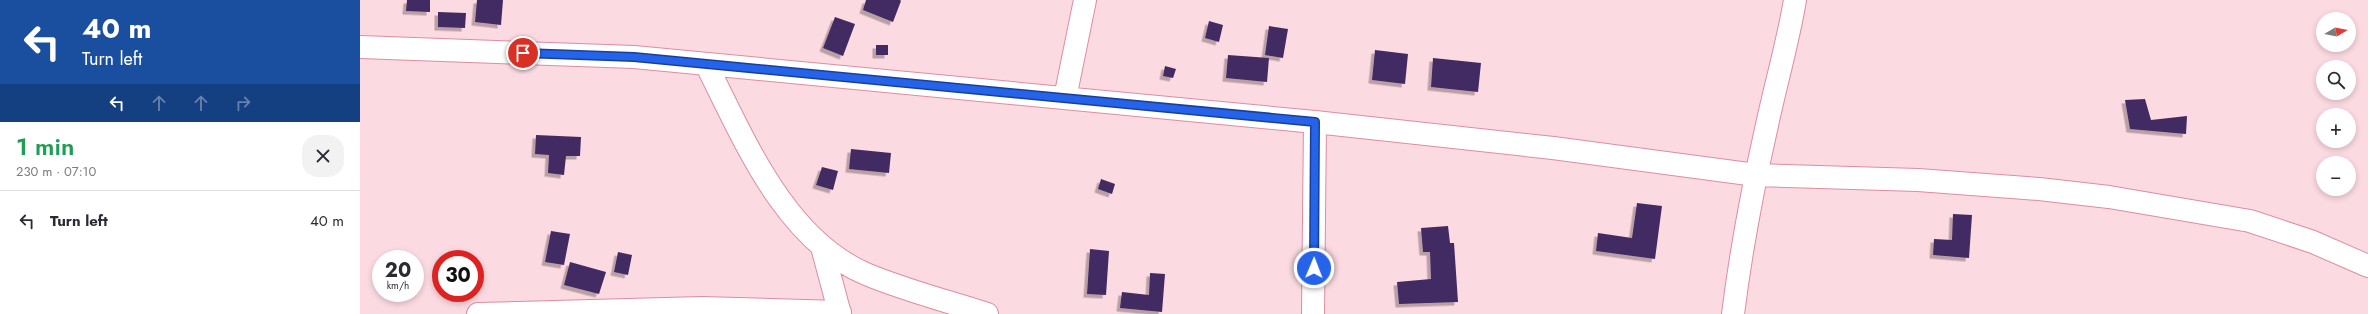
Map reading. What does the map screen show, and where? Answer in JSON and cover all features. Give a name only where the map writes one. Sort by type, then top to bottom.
[{"type":"street","points":[[1065,98],[1085,0]]},
{"type":"street","points":[[1733,314],[1740,259],[1756,175],[1787,47],[1795,0]]},
{"type":"street","points":[[360,47],[634,57],[1315,122],[1553,148],[1756,175],[1918,180],[2040,189],[2110,197],[2250,221],[2314,242],[2368,266]]},
{"type":"street","points":[[706,64],[748,148],[784,206],[798,224],[822,247],[865,274],[987,314]]},
{"type":"street","points":[[1313,314],[1315,122]]},
{"type":"street","points":[[478,314],[702,308],[840,313],[822,247]]},
{"type":"building","points":[[407,0],[430,0],[430,12],[406,11]]},
{"type":"building","points":[[477,0],[503,0],[501,25],[475,22]]},
{"type":"building","points":[[866,0],[901,1],[893,22],[863,10]]},
{"type":"building","points":[[438,12],[466,13],[465,28],[438,27]]},
{"type":"building","points":[[835,17],[855,24],[843,56],[823,48]]},
{"type":"building","points":[[1209,21],[1223,25],[1219,42],[1205,38]]},
{"type":"building","points":[[1269,26],[1288,29],[1283,58],[1265,55]]},
{"type":"building","points":[[876,45],[888,45],[888,55],[876,55]]},
{"type":"building","points":[[1375,50],[1408,54],[1405,84],[1372,80]]},
{"type":"building","points":[[1228,55],[1269,58],[1267,82],[1226,78]]},
{"type":"building","points":[[1433,58],[1481,63],[1478,92],[1431,87]]},
{"type":"building","points":[[1165,66],[1176,69],[1173,78],[1163,76]]},
{"type":"building","points":[[2145,99],[2151,120],[2187,116],[2186,134],[2130,129],[2125,100]]},
{"type":"building","points":[[536,135],[581,137],[580,156],[566,156],[564,175],[548,173],[549,155],[535,154]]},
{"type":"building","points":[[851,149],[891,153],[889,173],[849,169]]},
{"type":"building","points":[[822,167],[838,171],[833,190],[816,185]]},
{"type":"building","points":[[1101,179],[1115,184],[1112,194],[1098,189]]},
{"type":"building","points":[[1637,203],[1662,206],[1655,259],[1596,251],[1598,233],[1632,238]]},
{"type":"building","points":[[1953,214],[1972,215],[1969,258],[1933,255],[1934,239],[1952,240]]},
{"type":"building","points":[[1448,226],[1450,243],[1454,243],[1458,302],[1399,304],[1397,282],[1431,279],[1430,252],[1423,252],[1421,228]]},
{"type":"building","points":[[551,231],[570,234],[564,265],[545,262]]},
{"type":"building","points":[[1090,249],[1109,251],[1106,295],[1087,294]]},
{"type":"building","points":[[618,252],[632,255],[628,275],[614,272]]},
{"type":"building","points":[[570,262],[606,272],[599,294],[564,285]]},
{"type":"building","points":[[1150,273],[1165,274],[1162,312],[1120,308],[1122,292],[1149,295]]},
{"type":"route","points":[[523,53],[634,57],[871,78],[1315,122],[1314,268]]}]
